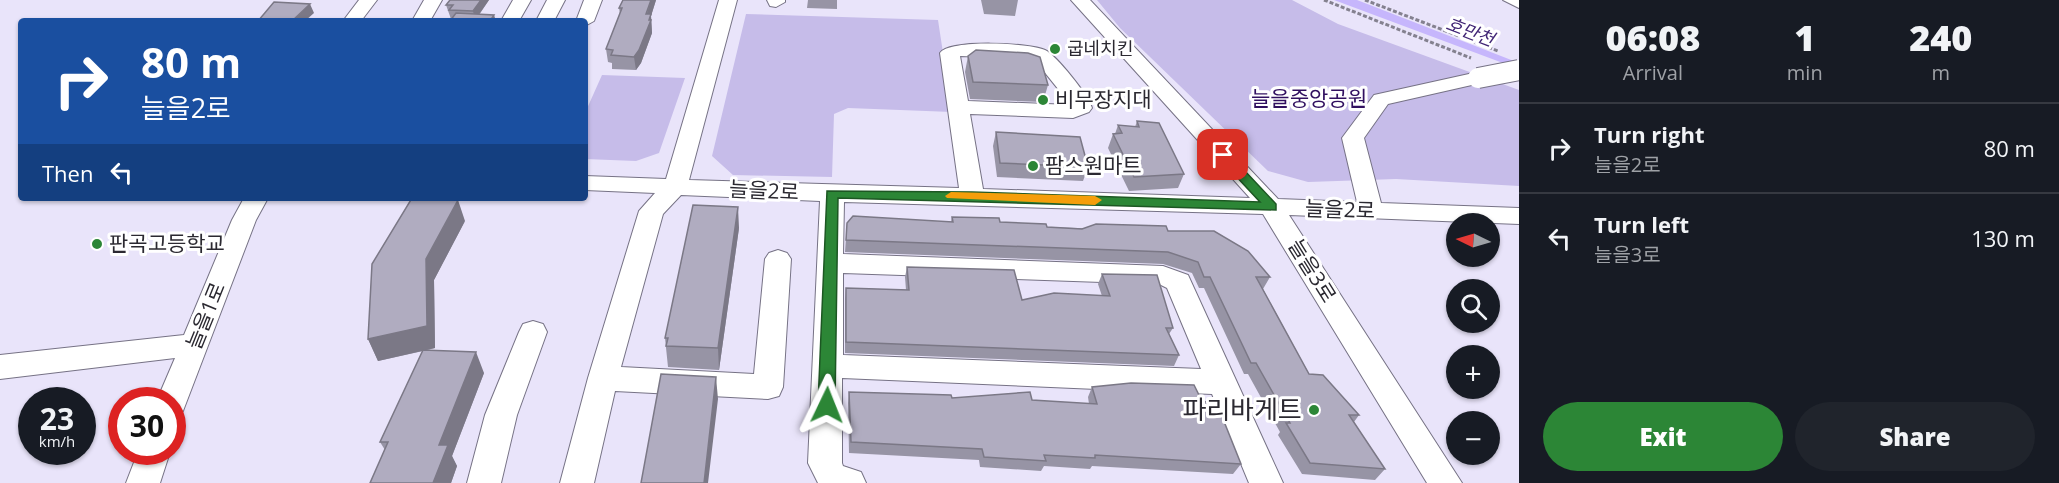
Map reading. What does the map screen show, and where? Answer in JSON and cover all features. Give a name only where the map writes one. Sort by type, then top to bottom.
[{"type":"street","points":[[354,18],[369,0]]},
{"type":"street","points":[[423,18],[434,0]]},
{"type":"street","points":[[512,18],[522,0]]},
{"type":"street","points":[[547,18],[556,0]]},
{"type":"street","points":[[586,18],[593,0]]},
{"type":"street","points":[[577,483],[603,378],[651,211],[675,187],[728,0]]},
{"type":"street","name":"늘을3로","points":[[1080,0],[1271,207],[1445,483]]},
{"type":"street","points":[[1512,0],[1519,3]]},
{"type":"street","points":[[958,107],[1073,112],[1082,108],[1080,101],[1041,55],[1030,52],[958,50],[950,53],[958,107],[972,196]]},
{"type":"street","points":[[1371,211],[1353,138],[1382,99],[1478,70],[1519,70]]},
{"type":"street","name":"늘을2로","points":[[588,183],[832,194],[972,196],[1519,216]]},
{"type":"street","points":[[832,194],[825,463],[832,478],[849,483]]},
{"type":"street","name":"늘을1로","points":[[178,387],[244,220],[254,201]]},
{"type":"street","points":[[603,378],[768,387],[778,259]]},
{"type":"street","points":[[830,263],[1163,275],[1178,282],[1266,483]]},
{"type":"street","points":[[484,483],[501,416],[534,332]]},
{"type":"street","points":[[0,367],[194,345]]},
{"type":"street","points":[[828,366],[1221,382]]},
{"type":"street","points":[[142,483],[149,465]]},
{"type":"path","points":[[1324,0],[1478,70]]},
{"type":"path","points":[[1365,0],[1503,53]]},
{"type":"green space","name":"늘을중앙공원","points":[[1097,0],[1292,0],[1338,24],[1519,90],[1519,186],[1396,179],[1308,182],[1268,171],[1120,28]]},
{"type":"green space","points":[[746,14],[938,20],[952,112],[848,108],[834,114],[832,177],[733,175],[712,156]]},
{"type":"green space","points":[[602,75],[685,78],[659,153],[636,161],[588,159],[588,106]]},
{"type":"shaded area","name":"호만천","points":[[1334,0],[1357,0],[1519,63],[1519,69]]},
{"type":"building","points":[[450,0],[481,0],[473,11],[449,10],[453,5],[446,5]]},
{"type":"building","points":[[623,0],[651,0],[646,14],[651,14],[649,20],[651,20],[634,57],[611,55],[613,50],[606,49]]},
{"type":"building","points":[[274,2],[310,4],[295,18],[261,18]]},
{"type":"building","points":[[456,13],[494,15],[492,18],[452,18]]},
{"type":"building","points":[[976,50],[1028,53],[1040,57],[1048,85],[973,82],[968,56]]},
{"type":"building","points":[[1137,121],[1159,123],[1184,174],[1134,177],[1113,134],[1122,133],[1118,125],[1139,127]]},
{"type":"building","points":[[996,132],[1080,137],[1088,167],[1000,163]]},
{"type":"building","points":[[410,201],[457,201],[426,259],[427,326],[368,339],[372,264]]},
{"type":"building","points":[[693,205],[738,207],[718,348],[666,346],[668,338],[665,338]]},
{"type":"building","points":[[853,216],[953,222],[952,217],[999,218],[1000,222],[1046,224],[1047,227],[1082,229],[1096,224],[1166,226],[1168,231],[1214,231],[1248,251],[1270,277],[1256,277],[1309,374],[1323,375],[1359,415],[1349,415],[1385,469],[1310,463],[1286,423],[1290,423],[1256,363],[1251,363],[1210,277],[1204,277],[1198,262],[1168,252],[846,240],[847,223]]},
{"type":"building","points":[[907,267],[1014,270],[1022,300],[1054,293],[1110,296],[1102,274],[1157,275],[1173,328],[1166,328],[1179,355],[846,342],[846,288],[909,290]]},
{"type":"building","points":[[423,350],[476,352],[439,445],[448,445],[433,483],[370,483],[388,442],[380,442]]},
{"type":"building","points":[[661,374],[716,377],[704,483],[641,483]]},
{"type":"building","points":[[1131,383],[1194,385],[1202,401],[1217,404],[1241,464],[1095,455],[1095,458],[1044,455],[1046,461],[984,457],[982,449],[851,442],[849,392],[951,395],[952,398],[1030,392],[1032,400],[1097,404],[1092,387]]},
{"type":"slow traffic","points":[[951,196],[1095,200]]},
{"type":"place","name":"굽네치킨","points":[[1055,49]]},
{"type":"place","name":"비무장지대","points":[[1043,100]]},
{"type":"place","name":"팜스원마트","points":[[1033,166]]},
{"type":"place","name":"판곡고등학교","points":[[97,244]]},
{"type":"place","name":"파리바게트","points":[[1314,410]]},
{"type":"route","points":[[827,405],[832,194],[972,196],[1271,207],[1223,155]]}]
